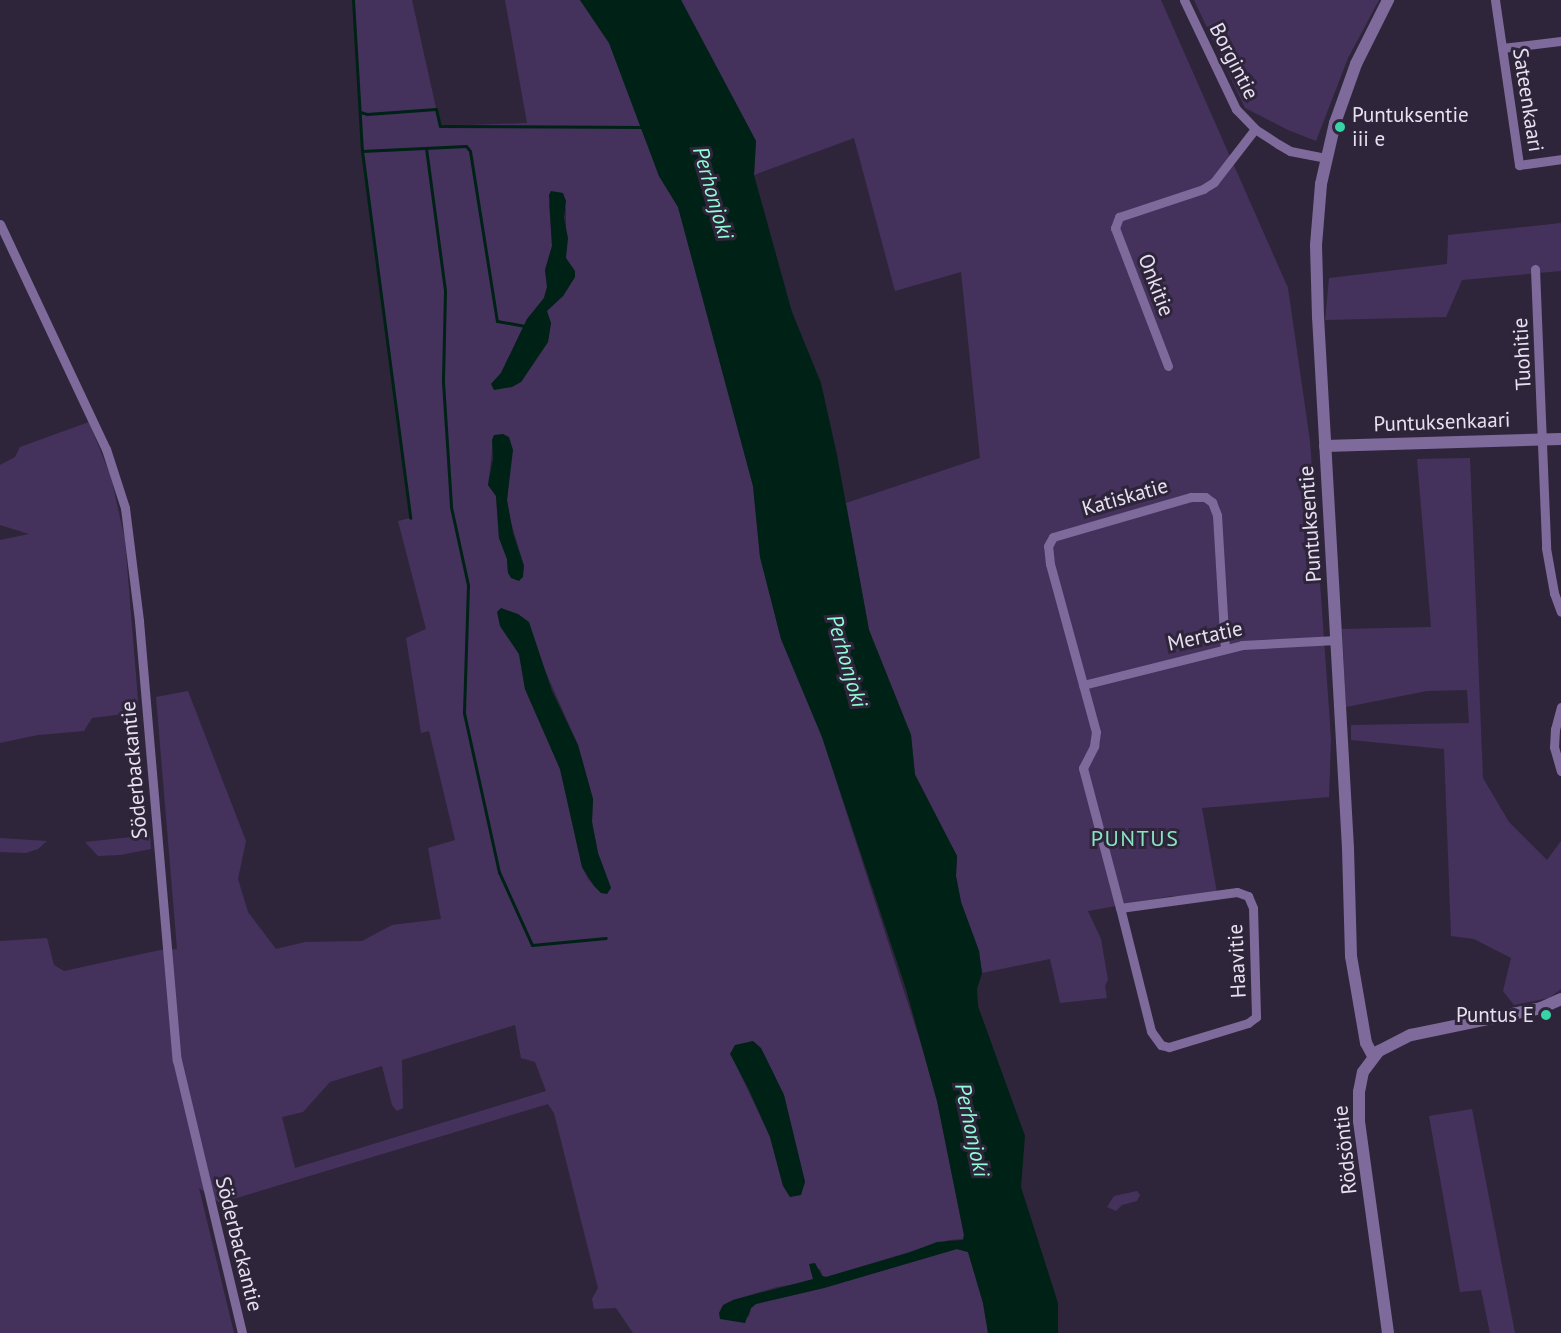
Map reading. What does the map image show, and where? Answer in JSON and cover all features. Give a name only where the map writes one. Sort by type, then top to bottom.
[{"type":"street","name":"Borgintie","points":[[1184,0],[1236,109],[1255,129],[1290,151],[1325,158]]},
{"type":"street","name":"Puntuksentie","points":[[1373,1056],[1366,1043],[1351,956],[1316,245],[1325,158],[1348,84],[1372,28],[1388,0]]},
{"type":"street","name":"Sateenkaari","points":[[1495,0],[1519,165],[1561,159]]},
{"type":"street","points":[[1502,48],[1561,41]]},
{"type":"street","name":"Onkitie","points":[[1168,366],[1116,228],[1119,217],[1203,189],[1214,182],[1255,129]]},
{"type":"street","name":"Söderbackantie","points":[[0,224],[106,449],[125,508],[139,621],[177,1060],[242,1333]]},
{"type":"street","name":"Tuohitie","points":[[1535,269],[1544,438],[1546,548],[1554,592],[1561,612]]},
{"type":"street","name":"Puntuksenkaari","points":[[1325,446],[1561,439]]},
{"type":"street","name":"Katiskatie","points":[[1083,685],[1050,564],[1048,546],[1053,537],[1191,497],[1204,497],[1212,502],[1217,515],[1225,648]]},
{"type":"street","name":"Mertatie","points":[[1083,685],[1225,648],[1336,640]]},
{"type":"street","name":"Haavitie","points":[[1083,685],[1096,732],[1094,746],[1083,768],[1151,1031],[1161,1045],[1169,1047],[1248,1023],[1256,1017],[1253,908],[1248,896],[1237,892],[1120,908]]},
{"type":"street","points":[[1561,707],[1555,729],[1554,747],[1561,771]]},
{"type":"street","points":[[1373,1056],[1411,1035],[1541,1008],[1561,999]]},
{"type":"street","name":"Rödsöntie","points":[[1373,1056],[1360,1081],[1359,1121],[1388,1333]]},
{"type":"shaded area","points":[[353,0],[412,0],[440,126],[527,123],[505,0],[580,0],[609,43],[659,176],[678,207],[753,486],[760,557],[781,639],[822,737],[921,1044],[937,1101],[964,1235],[963,1239],[949,1240],[826,1277],[820,1269],[810,1270],[814,1279],[733,1300],[749,1317],[751,1308],[756,1304],[824,1288],[956,1249],[968,1252],[983,1303],[988,1333],[633,1333],[616,1308],[594,1309],[592,1299],[598,1288],[554,1113],[548,1104],[220,1203],[199,1188],[234,1333],[0,1333],[0,941],[47,938],[54,965],[64,971],[160,950],[177,949],[156,697],[188,691],[246,841],[238,879],[248,912],[276,949],[305,942],[362,941],[392,925],[441,919],[428,848],[455,840],[429,731],[421,733],[406,638],[426,629],[398,521],[410,518],[361,130]],"holes":[[[549,203],[566,208],[566,258],[575,277],[563,296],[546,311],[551,323],[548,342],[521,382],[491,384],[501,373],[527,319],[544,298],[547,287],[545,270],[552,246]],[[494,435],[510,466],[507,500],[510,519],[524,566],[508,573],[507,559],[499,538],[496,496],[488,485]],[[500,626],[544,668],[578,745],[593,799],[592,822],[598,853],[611,888],[601,893],[588,879],[582,867],[560,769],[525,689],[519,654]],[[515,1025],[521,1058],[535,1062],[546,1091],[295,1168],[282,1117],[303,1112],[330,1082],[382,1066],[392,1105],[397,1111],[403,1108],[402,1060]],[[761,1048],[784,1095],[805,1182],[783,1186],[770,1137],[737,1067]]]},
{"type":"shaded area","points":[[681,0],[1161,0],[1288,288],[1310,441],[1331,738],[1329,797],[1202,808],[1217,893],[1186,898],[1172,896],[1088,911],[1101,939],[1108,980],[1105,986],[1107,998],[1060,1003],[1050,959],[982,973],[979,951],[961,902],[956,876],[957,856],[915,774],[911,735],[869,630],[846,503],[980,458],[961,272],[895,291],[854,138],[754,175],[756,141]]},
{"type":"shaded area","points":[[1194,0],[1379,0],[1348,58],[1316,141],[1288,130],[1245,108]]},
{"type":"shaded area","points":[[1561,223],[1561,271],[1462,280],[1446,317],[1325,320],[1329,278],[1447,264],[1448,235]]},
{"type":"shaded area","points":[[89,422],[111,477],[125,540],[139,712],[92,718],[84,731],[38,735],[0,743],[0,540],[29,534],[0,525],[0,465],[15,457],[20,447]]},
{"type":"shaded area","points":[[1470,458],[1483,778],[1509,822],[1547,860],[1561,841],[1561,989],[1549,998],[1514,1005],[1503,991],[1511,958],[1474,939],[1451,936],[1444,749],[1351,740],[1351,725],[1469,723],[1467,690],[1427,691],[1346,707],[1342,629],[1431,627],[1417,459]]},
{"type":"shaded area","points":[[150,835],[151,849],[120,855],[98,856],[85,842]]},
{"type":"shaded area","points":[[0,838],[47,841],[38,849],[26,853],[0,852]]},
{"type":"shaded area","points":[[1472,1109],[1515,1333],[1490,1333],[1481,1290],[1460,1292],[1429,1116]]},
{"type":"shaded area","points":[[1137,1191],[1140,1195],[1137,1201],[1122,1205],[1116,1211],[1107,1207],[1114,1196]]},
{"type":"water","name":"Perhonjoki","points":[[580,0],[681,0],[756,141],[754,175],[792,312],[821,383],[837,455],[869,630],[911,735],[915,775],[957,856],[956,876],[961,902],[979,951],[982,973],[977,989],[978,1006],[1025,1136],[1021,1187],[1058,1303],[1058,1333],[988,1333],[983,1303],[968,1252],[957,1249],[824,1288],[756,1304],[751,1308],[745,1323],[720,1319],[719,1313],[723,1305],[733,1300],[813,1279],[809,1264],[815,1263],[822,1276],[826,1277],[937,1242],[963,1240],[964,1235],[937,1101],[906,989],[822,737],[781,639],[760,557],[753,486],[678,207],[659,176],[609,43]]},
{"type":"water","points":[[551,191],[563,193],[566,201],[564,218],[568,238],[566,258],[575,271],[575,277],[563,296],[547,311],[551,323],[548,342],[521,382],[512,387],[494,390],[491,384],[501,373],[527,319],[544,298],[547,287],[545,270],[552,246],[549,195]]},
{"type":"water","points":[[503,434],[509,437],[513,450],[507,500],[513,533],[524,566],[523,577],[519,581],[511,578],[508,573],[507,559],[499,538],[496,496],[488,485],[493,459],[492,440],[494,435]]},
{"type":"water","points":[[501,608],[518,614],[529,622],[552,691],[578,745],[593,799],[592,822],[598,853],[611,888],[607,894],[601,893],[594,886],[582,867],[560,769],[525,689],[519,654],[500,626],[497,612]]},
{"type":"water","points":[[753,1041],[761,1048],[784,1095],[805,1182],[801,1195],[790,1197],[783,1186],[770,1137],[730,1054],[735,1045]]},
{"type":"waterway","points":[[353,0],[362,151],[410,518]]},
{"type":"waterway","points":[[360,112],[367,114],[436,109],[440,126],[643,127]]},
{"type":"waterway","points":[[362,151],[466,146],[470,151],[497,321],[524,326]]},
{"type":"waterway","points":[[426,148],[445,291],[443,382],[451,507],[468,585],[464,713],[499,872],[532,945],[606,938]]},
{"type":"place","name":"Puntuksentie iii e","points":[[1340,127]]},
{"type":"place","name":"Puntus E","points":[[1546,1015]]},
{"type":"district","name":"PUNTUS","points":[[1135,839]]}]
